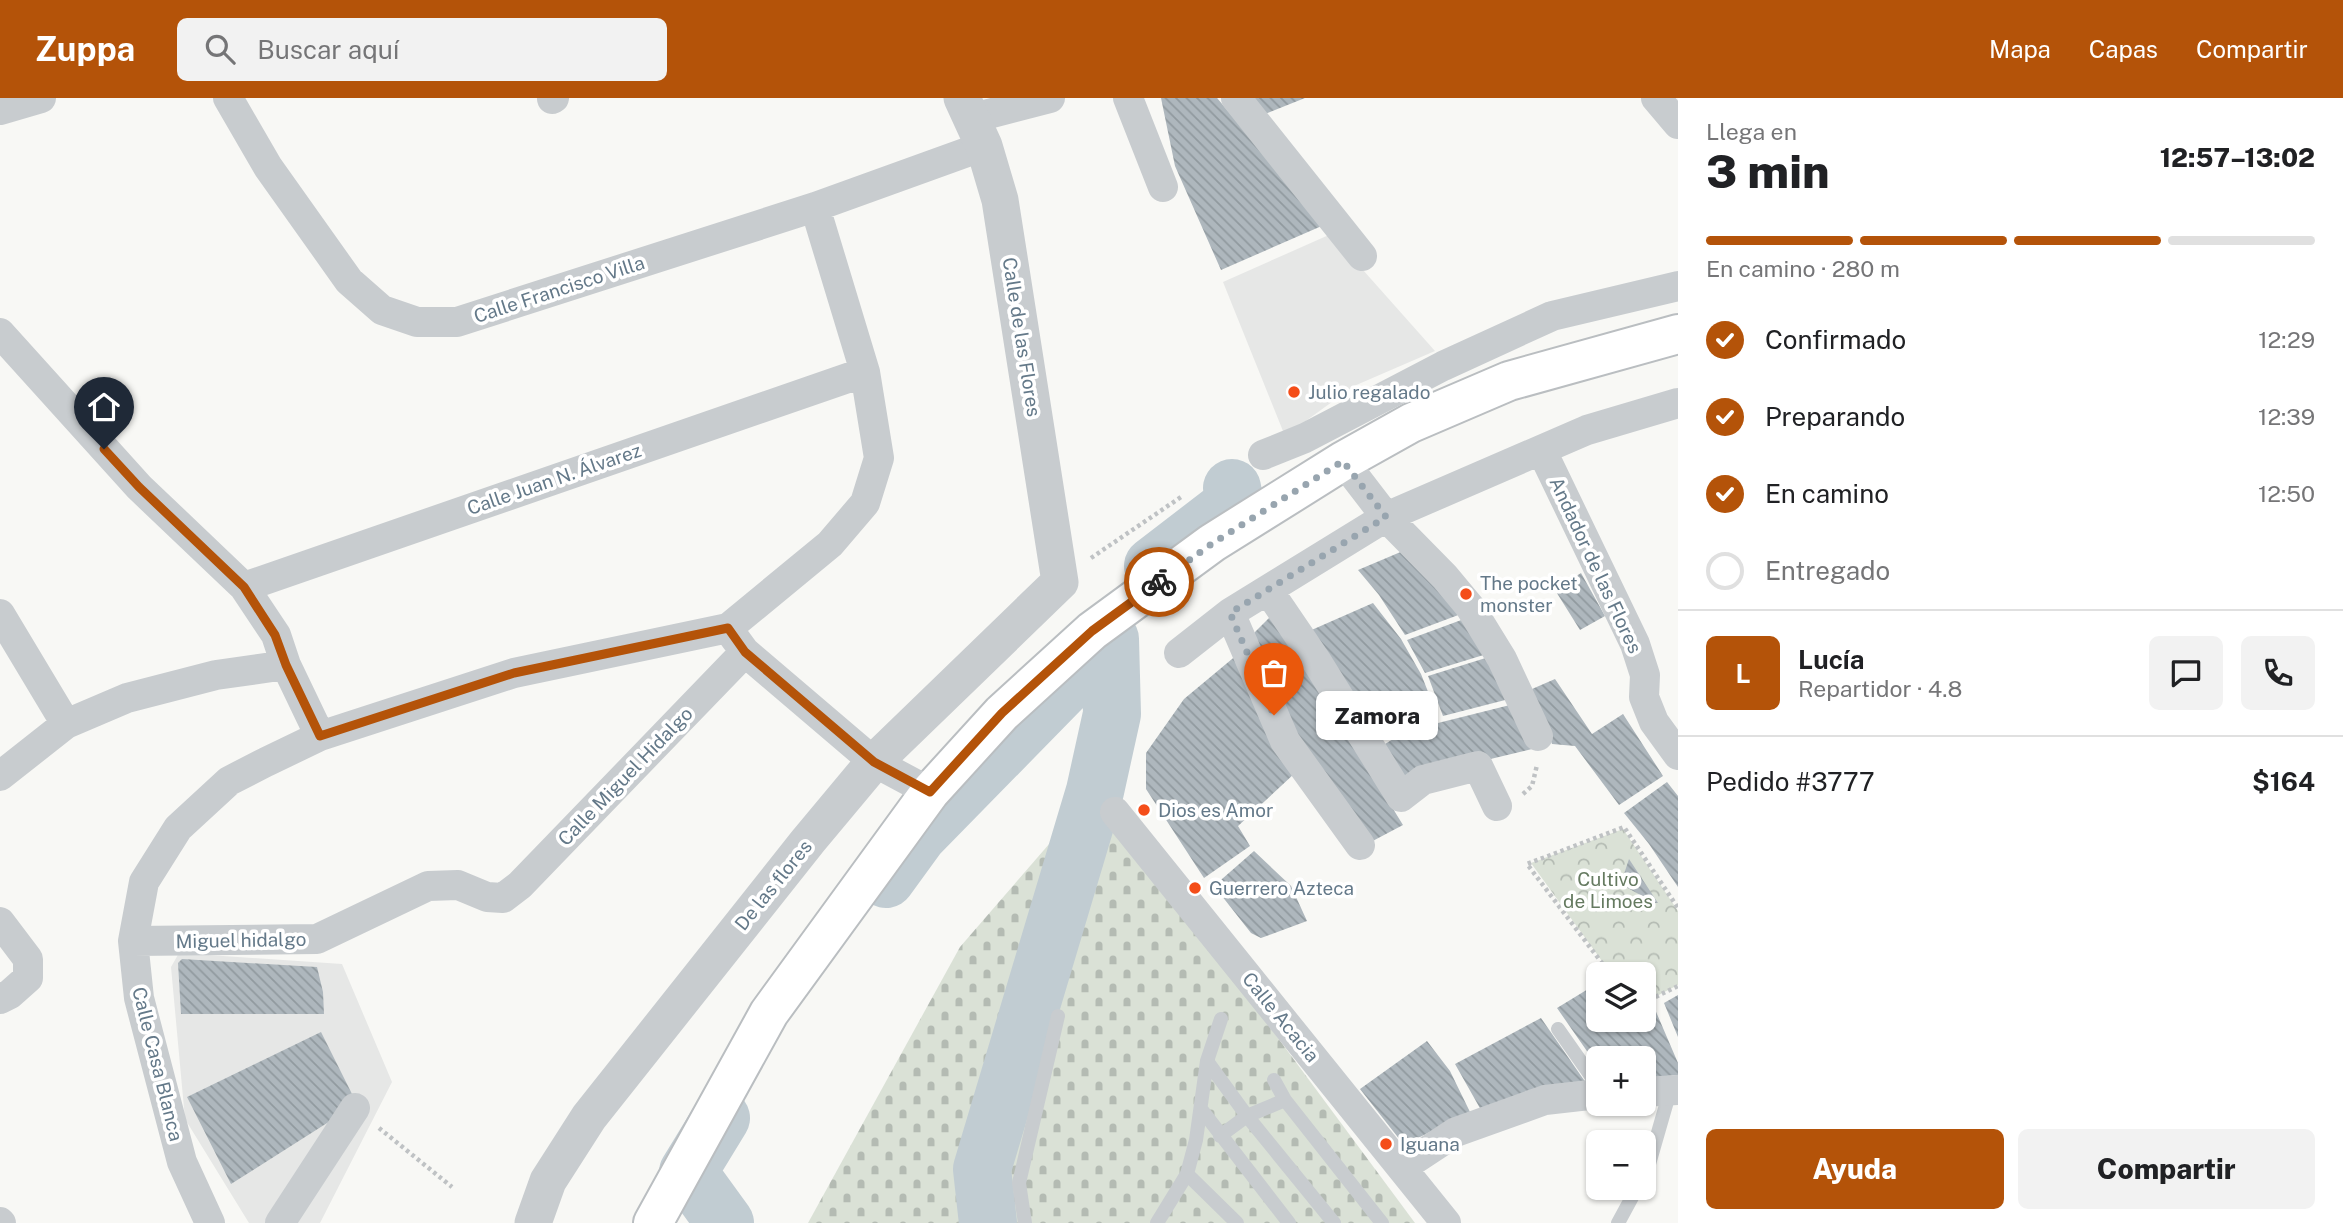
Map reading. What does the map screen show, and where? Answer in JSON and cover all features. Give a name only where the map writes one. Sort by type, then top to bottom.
[{"type":"highway","points":[[653,1223],[769,1013],[930,792],[1002,713],[1092,631],[1213,543],[1343,461],[1410,423],[1509,381],[1678,334]]},
{"type":"street","points":[[0,110],[41,98]]},
{"type":"street","name":"Calle Francisco Villa","points":[[228,98],[268,167],[349,281],[382,310],[417,322],[457,323],[815,207],[973,120],[1050,98]]},
{"type":"street","points":[[1128,98],[1163,187]]},
{"type":"street","points":[[1236,98],[1362,256]]},
{"type":"street","points":[[1656,98],[1678,124]]},
{"type":"street","name":"Calle de las Flores","points":[[973,120],[1000,200],[1060,582]]},
{"type":"street","points":[[815,207],[865,372],[879,458],[865,503],[830,544],[728,628],[745,652],[874,762],[930,792]]},
{"type":"street","points":[[1263,455],[1305,438],[1443,366],[1552,316],[1678,286]]},
{"type":"street","points":[[0,333],[139,487],[244,587],[275,635],[286,665],[320,736]]},
{"type":"street","name":"Calle Juan N. Álvarez","points":[[244,587],[865,372]]},
{"type":"street","points":[[1179,653],[1230,613],[1386,517],[1587,430],[1678,403]]},
{"type":"street","name":"Andador de las Flores","points":[[1542,451],[1635,643],[1644,675],[1643,697],[1654,722],[1678,755]]},
{"type":"street","points":[[1343,461],[1386,517],[1445,577],[1469,607],[1502,659],[1538,736]]},
{"type":"street","name":"De las flores","points":[[533,1223],[548,1181],[589,1117],[799,852],[874,762],[1060,582]]},
{"type":"street","points":[[1268,590],[1317,662],[1401,797],[1423,780],[1478,766],[1508,802]]},
{"type":"street","points":[[1230,613],[1285,741],[1360,845]]},
{"type":"street","points":[[0,614],[66,724]]},
{"type":"street","name":"Calle Casa Blanca","points":[[210,1223],[182,1162],[139,998],[133,941],[144,882],[178,828],[229,781],[320,736],[514,673],[728,628]]},
{"type":"street","name":"Calle Miguel Hidalgo","points":[[503,898],[520,885],[745,652]]},
{"type":"street","points":[[0,776],[66,724],[127,698],[216,675],[286,665]]},
{"type":"street","name":"Calle Acacia","points":[[1115,812],[1446,1223]]},
{"type":"street","name":"Miguel hidalgo","points":[[133,941],[317,939],[428,886],[458,885],[487,897],[503,898]]},
{"type":"street","points":[[0,922],[28,959],[28,978],[0,999]]},
{"type":"street","points":[[1403,1167],[1456,1132],[1545,1100],[1586,1095]]},
{"type":"street","points":[[279,1223],[355,1108]]},
{"type":"lane","points":[[1024,1223],[1019,1183],[1058,1016]]},
{"type":"lane","points":[[1157,1223],[1187,1174],[1196,1140],[1208,1061],[1221,1019]]},
{"type":"lane","points":[[1558,1028],[1586,1069]]},
{"type":"lane","points":[[1208,1061],[1247,1116],[1334,1223]]},
{"type":"lane","points":[[1274,1080],[1285,1100],[1382,1223]]},
{"type":"lane","points":[[1656,1130],[1664,1091]]},
{"type":"lane","points":[[1220,1136],[1247,1116],[1285,1100]]},
{"type":"lane","points":[[1201,1109],[1289,1223]]},
{"type":"lane","points":[[1187,1174],[1237,1223]]},
{"type":"lane","points":[[1618,1223],[1630,1200]]},
{"type":"path","points":[[1060,582],[1133,527],[1181,497]]},
{"type":"path","points":[[1508,802],[1532,786],[1539,760],[1538,736]]},
{"type":"path","points":[[1601,962],[1527,864],[1624,827],[1678,908]]},
{"type":"path","points":[[1656,997],[1678,986]]},
{"type":"path","points":[[355,1108],[452,1187]]},
{"type":"shaded area","points":[[1331,234],[1435,351],[1354,386],[1285,436],[1223,282]]},
{"type":"shaded area","points":[[179,953],[342,964],[392,1082],[320,1223],[249,1223],[185,1119],[171,967]]},
{"type":"green space","points":[[1095,791],[1415,1223],[808,1223],[960,947]]},
{"type":"green space","name":"Cultivo de Limoes","points":[[1623,829],[1678,911],[1678,985],[1656,996],[1656,962],[1603,962],[1531,863]]},
{"type":"building","points":[[1161,98],[1217,98],[1324,225],[1221,270],[1175,166]]},
{"type":"building","points":[[1251,98],[1305,98],[1265,114]]},
{"type":"building","points":[[1410,548],[1461,614],[1405,635],[1379,595],[1358,570]]},
{"type":"building","points":[[1581,573],[1605,616],[1580,630],[1555,590]]},
{"type":"building","points":[[1373,603],[1401,639],[1421,674],[1438,717],[1401,728],[1374,745],[1307,632]]},
{"type":"building","points":[[1276,611],[1309,673],[1403,825],[1367,844],[1291,737],[1252,635]]},
{"type":"building","points":[[1464,619],[1490,653],[1425,673],[1407,640]]},
{"type":"building","points":[[1238,654],[1295,773],[1238,826],[1250,846],[1204,878],[1146,789],[1146,753],[1184,699]]},
{"type":"building","points":[[1492,656],[1513,698],[1443,716],[1428,676]]},
{"type":"building","points":[[1555,679],[1592,734],[1623,714],[1663,776],[1619,805],[1575,746],[1552,744],[1532,689]]},
{"type":"building","points":[[1514,704],[1532,749],[1478,762],[1403,788],[1377,749],[1406,731]]},
{"type":"building","points":[[1667,782],[1678,796],[1678,887],[1624,813]]},
{"type":"building","points":[[1254,851],[1291,886],[1307,921],[1261,938],[1251,933],[1214,886]]},
{"type":"building","points":[[1629,859],[1658,903],[1624,886],[1624,874]]},
{"type":"building","points":[[182,959],[317,967],[323,992],[324,1014],[181,1014],[178,963]]},
{"type":"building","points":[[1586,990],[1586,1032],[1656,1032],[1656,1012],[1678,1063],[1678,1075],[1656,1077],[1656,1046],[1586,1046],[1586,1050],[1557,1008]]},
{"type":"building","points":[[1678,995],[1678,1037],[1664,1003]]},
{"type":"building","points":[[1541,1018],[1586,1083],[1481,1110],[1455,1064]]},
{"type":"building","points":[[321,1032],[357,1104],[231,1184],[187,1097]]},
{"type":"building","points":[[1427,1041],[1450,1071],[1470,1112],[1404,1145],[1360,1089]]},
{"type":"waterway","points":[[1153,566],[1235,503],[1232,488]]},
{"type":"waterway","points":[[886,879],[918,835],[1110,639]]},
{"type":"waterway","points":[[988,1223],[982,1169],[1095,791],[1112,714],[1110,639]]},
{"type":"waterway","points":[[721,1118],[688,1172],[725,1223]]},
{"type":"way so far","points":[[1159,582],[1213,543],[1343,461],[1386,517],[1230,613],[1274,715]]},
{"type":"place","name":"Julio regalado","points":[[1294,392]]},
{"type":"place","name":"The pocket monster","points":[[1466,594]]},
{"type":"place","name":"Zamora","points":[[1274,715]]},
{"type":"place","name":"Dios es Amor","points":[[1144,810]]},
{"type":"place","name":"Guerrero Azteca","points":[[1195,888]]},
{"type":"place","name":"Iguana","points":[[1386,1144]]},
{"type":"route","points":[[104,449],[139,487],[244,587],[275,635],[286,665],[320,736],[514,673],[728,628],[745,652],[874,762],[930,792],[1002,713],[1092,631],[1159,582]]}]
